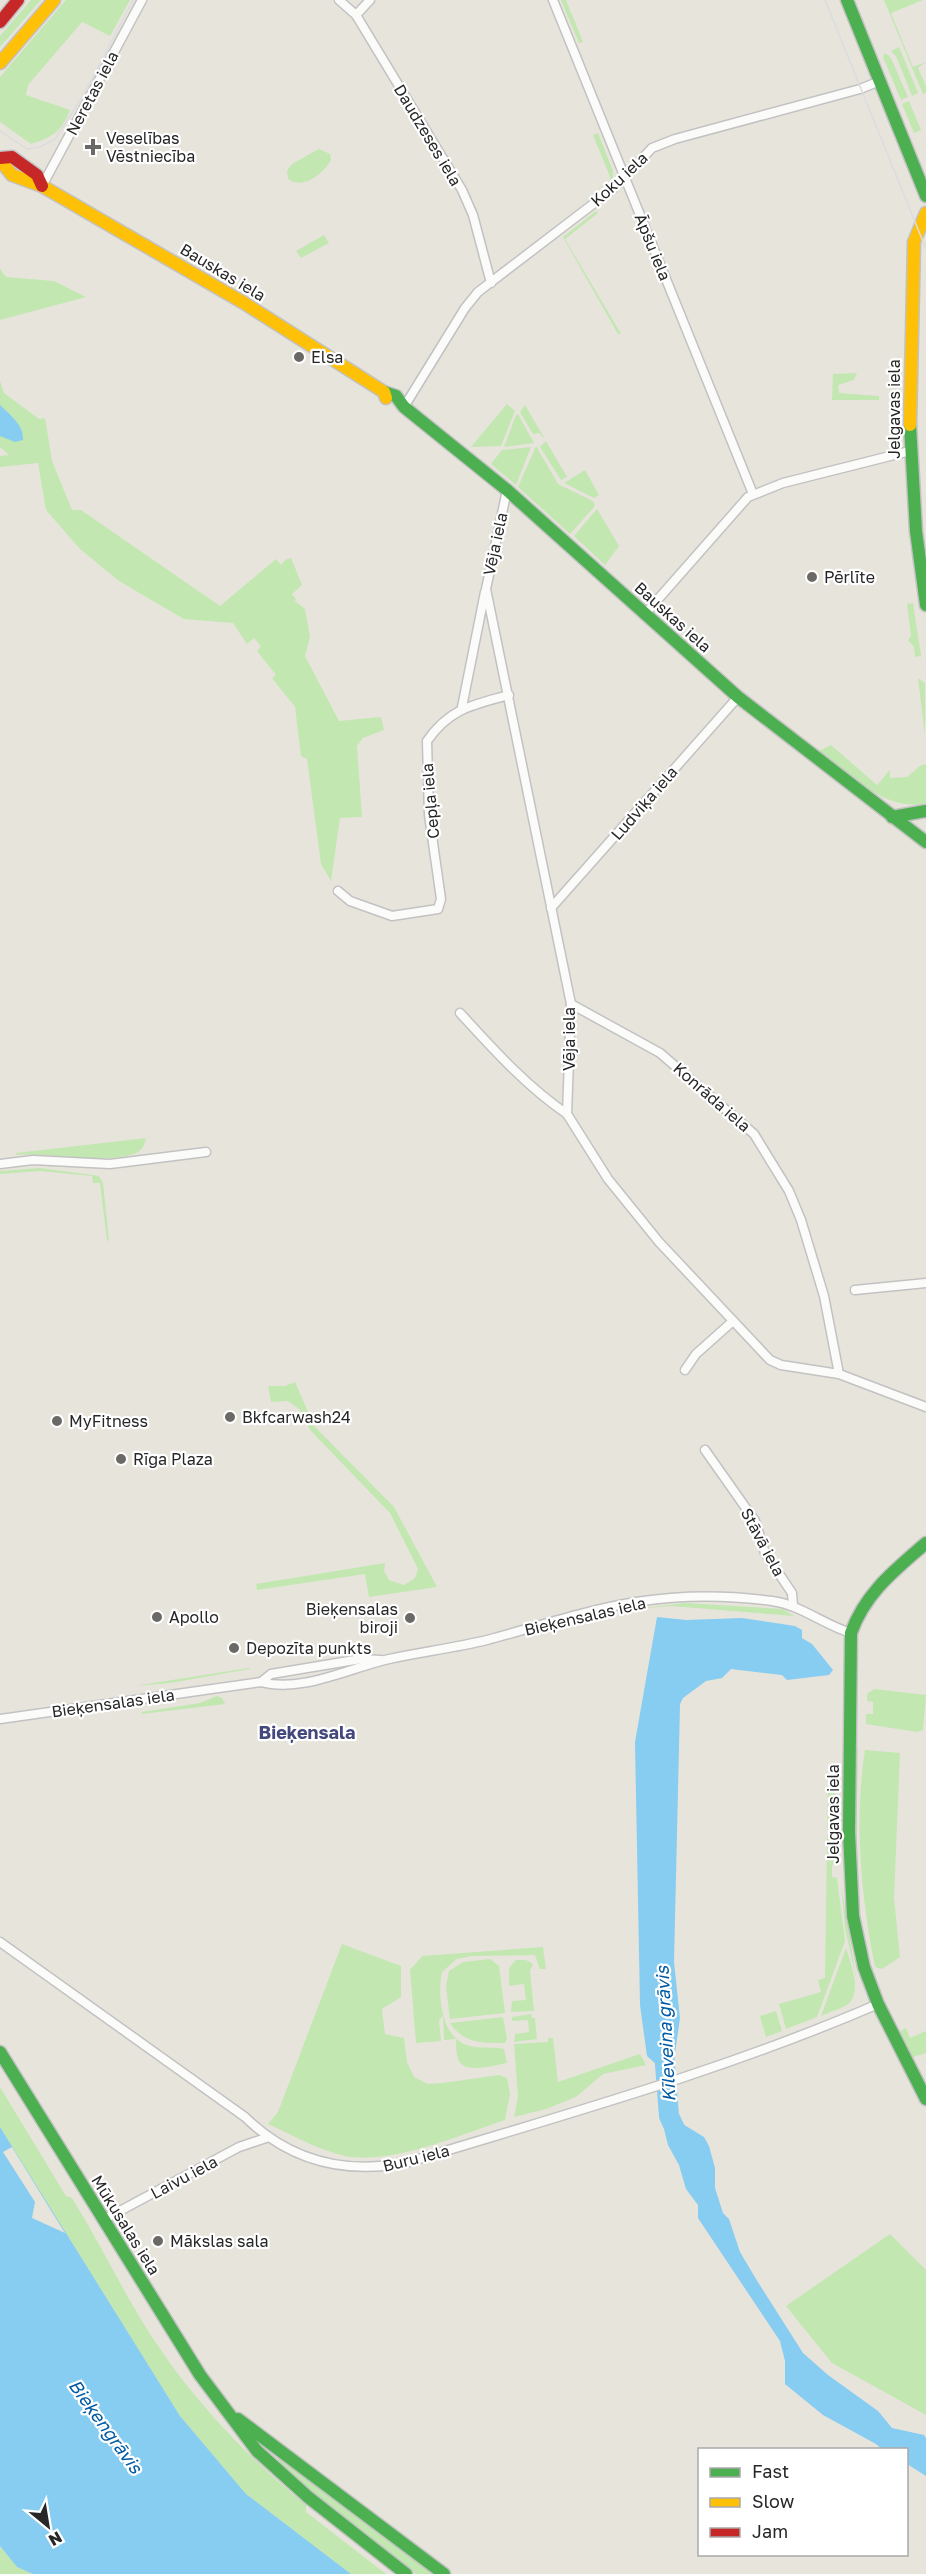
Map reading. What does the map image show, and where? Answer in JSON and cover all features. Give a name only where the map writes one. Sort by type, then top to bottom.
[{"type":"main road","points":[[0,22],[18,0]]},
{"type":"main road","points":[[0,63],[54,0]]},
{"type":"main road","points":[[847,0],[926,196]]},
{"type":"main road","name":"Bauskas iela","points":[[0,159],[3,169],[10,174],[32,185],[42,186],[263,315],[384,392],[397,407],[404,407],[507,490],[738,697],[926,842]]},
{"type":"main road","name":"Jelgavas iela","points":[[926,213],[914,242],[910,451],[916,531],[926,605]]},
{"type":"main road","points":[[892,817],[926,812]]},
{"type":"main road","name":"Jelgavas iela","points":[[926,1543],[874,1590],[862,1605],[851,1633],[850,1889],[864,1967],[878,2004],[926,2099]]},
{"type":"main road","name":"Mūkusalas iela","points":[[0,2052],[200,2375],[257,2451],[338,2522],[406,2574]]},
{"type":"main road","name":"Mūkusalas iela","points":[[229,2413],[444,2574]]},
{"type":"street","name":"Neretas iela","points":[[42,186],[142,0]]},
{"type":"street","name":"Daudzeses iela","points":[[339,0],[356,15],[462,190],[474,215],[491,283]]},
{"type":"street","points":[[356,15],[369,0]]},
{"type":"street","name":"Āpšu iela","points":[[552,0],[753,494]]},
{"type":"street","name":"Koku iela","points":[[404,407],[465,308],[491,283],[614,188],[652,148],[675,139],[860,89],[880,81]]},
{"type":"street","points":[[645,614],[725,521],[753,494],[852,464],[910,451]]},
{"type":"street","name":"Vēja iela","points":[[507,490],[486,589],[571,1004],[567,1114]]},
{"type":"street","points":[[462,707],[486,589]]},
{"type":"street","name":"Cepļa iela","points":[[338,891],[350,901],[392,916],[438,909],[441,899],[429,815],[427,741],[443,722],[462,707],[509,695]]},
{"type":"street","name":"Ludviķa iela","points":[[551,908],[738,697]]},
{"type":"street","name":"Konrāda iela","points":[[571,1004],[660,1053],[754,1134],[789,1191],[801,1220],[824,1296],[839,1374]]},
{"type":"street","points":[[460,1013],[549,1102],[567,1114],[608,1179],[659,1242],[776,1363],[839,1374],[926,1407]]},
{"type":"street","points":[[0,1164],[33,1160],[110,1164],[207,1152]]},
{"type":"street","points":[[855,1290],[926,1282]]},
{"type":"street","points":[[685,1370],[696,1354],[734,1322]]},
{"type":"street","name":"Stāvā iela","points":[[705,1450],[755,1521],[765,1553],[792,1593],[793,1606]]},
{"type":"street","name":"Bieķensalas iela","points":[[0,1719],[261,1682],[274,1685],[329,1678],[387,1660],[471,1644],[634,1602],[680,1598],[772,1601],[793,1606],[834,1628],[851,1633]]},
{"type":"street","name":"Buru iela","points":[[0,1942],[245,2117],[266,2138],[292,2151],[335,2165],[362,2169],[408,2162],[686,2076],[797,2037],[878,2004]]},
{"type":"street","name":"Laivu iela","points":[[104,2220],[238,2147],[266,2138]]},
{"type":"green space","points":[[31,0],[41,0],[0,47],[0,36]]},
{"type":"green space","points":[[66,0],[130,0],[110,36],[82,22],[28,85],[26,95],[70,110],[60,129],[45,139],[31,144],[0,122],[0,77]]},
{"type":"green space","points":[[561,0],[566,0],[583,42],[579,43]]},
{"type":"green space","points":[[884,0],[923,0],[891,13],[913,67],[926,62],[918,68],[926,86],[926,93],[923,94]]},
{"type":"green space","points":[[899,47],[918,93],[912,96],[896,56],[891,51]]},
{"type":"green space","points":[[885,53],[891,58],[908,97],[901,100],[883,57]]},
{"type":"green space","points":[[909,101],[921,130],[914,133],[902,104]]},
{"type":"green space","points":[[598,133],[613,171],[613,178],[551,226],[611,179],[593,135]]},
{"type":"green space","points":[[319,149],[330,154],[331,160],[318,175],[300,183],[288,179],[287,171],[292,164]]},
{"type":"green space","points":[[596,211],[598,213],[565,239],[621,334],[618,334],[563,237]]},
{"type":"green space","points":[[324,235],[329,243],[301,258],[296,251]]},
{"type":"green space","points":[[0,269],[6,277],[54,281],[86,297],[0,320]]},
{"type":"green space","points":[[857,373],[854,380],[838,385],[839,393],[879,396],[879,400],[832,400],[833,374]]},
{"type":"green space","points":[[0,381],[4,393],[39,419],[45,418],[52,461],[72,510],[81,510],[220,606],[276,559],[281,565],[285,560],[291,558],[302,585],[292,594],[295,601],[305,609],[310,637],[305,656],[339,721],[381,717],[384,730],[363,738],[357,746],[362,817],[340,818],[331,881],[321,864],[307,759],[301,756],[295,707],[272,678],[276,675],[257,651],[261,646],[254,638],[247,644],[233,623],[184,619],[119,581],[80,549],[46,510],[38,463],[0,467],[0,456],[9,455],[0,447]]},
{"type":"green space","points":[[507,404],[515,411],[501,446],[471,447]]},
{"type":"green space","points":[[525,405],[545,439],[539,433],[533,434],[520,412]]},
{"type":"green space","points":[[518,414],[534,443],[504,447],[516,415]]},
{"type":"green space","points":[[546,441],[567,477],[561,480],[540,447]]},
{"type":"green space","points":[[536,446],[558,484],[593,501],[595,506],[570,534],[518,487]]},
{"type":"green space","points":[[531,447],[516,485],[491,464],[502,450]]},
{"type":"green space","points":[[585,470],[599,495],[594,498],[564,483]]},
{"type":"green space","points":[[597,509],[619,546],[605,565],[574,536]]},
{"type":"green space","points":[[913,603],[921,656],[915,657],[914,647],[908,640],[911,636],[907,604]]},
{"type":"green space","points":[[918,678],[925,683],[925,735]]},
{"type":"green space","points":[[831,745],[877,785],[890,770],[890,778],[907,777],[926,764],[926,803],[911,805],[882,797],[855,780],[819,751]]},
{"type":"green space","points":[[146,1138],[140,1151],[111,1158],[16,1155],[16,1153]]},
{"type":"green space","points":[[40,1168],[99,1176],[103,1183],[109,1240],[107,1241],[100,1183],[93,1183],[92,1176],[40,1171],[0,1174],[0,1171]]},
{"type":"green space","points":[[295,1382],[314,1426],[394,1507],[437,1587],[369,1597],[365,1574],[257,1590],[256,1584],[385,1563],[384,1571],[389,1580],[404,1585],[415,1578],[418,1569],[390,1513],[311,1431],[299,1409],[288,1401],[271,1402],[268,1386],[285,1386]]},
{"type":"green space","points":[[684,1603],[783,1609],[794,1616],[671,1606],[636,1609]]},
{"type":"green space","points":[[249,1668],[170,1683],[134,1686]]},
{"type":"green space","points":[[874,1689],[926,1695],[923,1730],[917,1732],[866,1724],[866,1714],[873,1714],[873,1702],[867,1701],[867,1694]]},
{"type":"green space","points":[[217,1696],[222,1698],[225,1704],[142,1714],[142,1712],[200,1703]]},
{"type":"green space","points":[[858,1749],[856,1876],[860,1915],[870,1962],[858,1920],[854,1860],[856,1751]]},
{"type":"green space","points":[[865,1750],[900,1753],[894,1898],[900,1957],[882,1969],[875,1967],[863,1886],[860,1804]]},
{"type":"green space","points":[[828,1790],[837,1795],[836,1828],[827,1828]]},
{"type":"green space","points":[[827,1835],[836,1836],[837,1864],[832,1865],[832,1877],[837,1878],[845,1941],[817,2017],[786,2029],[779,2004],[821,1992],[818,1980],[825,1978]]},
{"type":"green space","points":[[841,1885],[857,1982],[845,1928]]},
{"type":"green space","points":[[342,1944],[401,1966],[401,1997],[382,2009],[385,2034],[404,2038],[407,2062],[414,2077],[428,2084],[499,2075],[507,2078],[510,2094],[505,2120],[405,2153],[364,2158],[345,2156],[325,2150],[268,2124],[278,2112]]},
{"type":"green space","points":[[543,1947],[546,1969],[540,1969],[535,1955],[472,1956],[457,1959],[442,1972],[441,2004],[447,2026],[453,2035],[460,2042],[470,2046],[504,2049],[507,2063],[480,2068],[466,2067],[461,2064],[457,2057],[456,2039],[444,2040],[443,2016],[439,2020],[441,2041],[416,2043],[410,1970],[422,1956]]},
{"type":"green space","points":[[846,1948],[854,1977],[855,1992],[848,2004],[821,2016]]},
{"type":"green space","points":[[490,1959],[499,1966],[505,2013],[450,2019],[446,1987],[449,1971],[463,1962]]},
{"type":"green space","points":[[516,1960],[526,1960],[533,1964],[530,1971],[534,2011],[511,2012],[512,2001],[526,2000],[524,1984],[509,1986],[509,1968]]},
{"type":"green space","points":[[776,2011],[782,2031],[766,2037],[760,2016]]},
{"type":"green space","points":[[531,2014],[532,2018],[535,2018],[537,2039],[514,2042],[515,2034],[529,2032],[528,2020],[512,2021],[512,2017]]},
{"type":"green space","points":[[503,2017],[507,2039],[505,2043],[467,2039],[450,2023]]},
{"type":"green space","points":[[906,2028],[910,2038],[926,2031],[926,2053],[913,2057],[900,2031]]},
{"type":"green space","points":[[548,2038],[553,2038],[558,2082],[640,2054],[646,2065],[603,2074],[576,2097],[546,2109],[514,2117],[518,2097],[514,2044],[548,2042]]},
{"type":"green space","points":[[0,2087],[66,2196],[72,2198],[152,2337],[185,2383],[222,2427],[306,2505],[306,2512],[386,2574],[351,2574],[246,2494],[180,2416],[0,2127]]},
{"type":"green space","points":[[890,2234],[926,2270],[926,2415],[832,2363],[786,2306]]},
{"type":"green space","points":[[279,2457],[433,2574],[416,2574],[327,2505],[277,2461]]},
{"type":"green space","points":[[0,2546],[17,2567],[33,2574],[0,2574]]},
{"type":"water","points":[[0,405],[19,425],[23,440],[15,442],[0,436]]},
{"type":"water","points":[[657,1617],[686,1620],[742,1618],[795,1626],[802,1630],[802,1638],[812,1644],[833,1670],[829,1675],[787,1680],[782,1675],[731,1669],[722,1678],[706,1681],[683,1698],[680,1704],[674,1962],[680,2018],[674,2060],[671,2064],[657,2065],[647,2056],[640,2005],[635,1742]]},
{"type":"water","points":[[675,2116],[681,2123],[704,2137],[715,2168],[715,2188],[740,2252],[803,2353],[828,2375],[878,2411],[892,2428],[924,2435],[926,2438],[926,2476],[908,2465],[908,2448],[881,2448],[823,2415],[785,2384],[785,2361],[780,2341],[698,2218],[698,2205],[686,2189],[679,2165],[668,2145],[661,2117]]},
{"type":"water","name":"Bieķengrāvis","points":[[0,2127],[180,2416],[246,2494],[351,2574],[33,2574],[17,2567],[0,2546]]},
{"type":"pier","points":[[12,2147],[65,2233],[32,2218],[35,2202],[3,2152]]},
{"type":"waterway","name":"Kīleveina grāvis","points":[[663,2039],[669,2116],[680,2139]]},
{"type":"tram line","points":[[0,131],[27,149],[40,147],[55,139],[83,96],[133,0]]},
{"type":"tram line","points":[[825,0],[926,249]]},
{"type":"traffic: fast","points":[[847,0],[926,196]]},
{"type":"traffic: fast","points":[[384,392],[396,396],[404,407],[507,490],[738,697],[926,842]]},
{"type":"traffic: fast","points":[[910,425],[916,531],[926,605]]},
{"type":"traffic: fast","points":[[892,817],[926,811]]},
{"type":"traffic: fast","points":[[926,1543],[882,1583],[864,1606],[851,1633],[849,1832],[853,1916],[864,1967],[878,2004],[926,2099]]},
{"type":"traffic: fast","points":[[0,2052],[200,2375],[257,2451],[308,2497],[406,2574]]},
{"type":"traffic: fast","points":[[238,2419],[444,2574]]},
{"type":"traffic: slow","points":[[0,63],[54,0]]},
{"type":"traffic: slow","points":[[0,160],[12,175],[42,186],[244,303],[384,392],[386,398]]},
{"type":"traffic: slow","points":[[910,425],[914,242],[926,213]]},
{"type":"traffic: jam","points":[[0,22],[18,0]]},
{"type":"traffic: jam","points":[[0,158],[12,157],[37,175],[42,186]]},
{"type":"place","name":"Veselības Vēstniecība","points":[[93,147]]},
{"type":"place","name":"Elsa","points":[[299,357]]},
{"type":"place","name":"Pērlīte","points":[[812,577]]},
{"type":"place","name":"Bkfcarwash24","points":[[230,1417]]},
{"type":"place","name":"MyFitness","points":[[57,1421]]},
{"type":"place","name":"Rīga Plaza","points":[[121,1459]]},
{"type":"place","name":"Apollo","points":[[157,1617]]},
{"type":"place","name":"Bieķensalas biroji","points":[[410,1618]]},
{"type":"place","name":"Depozīta punkts","points":[[234,1648]]},
{"type":"place","name":"Mākslas sala","points":[[158,2241]]},
{"type":"district","name":"Bieķensala","points":[[307,1732]]}]
